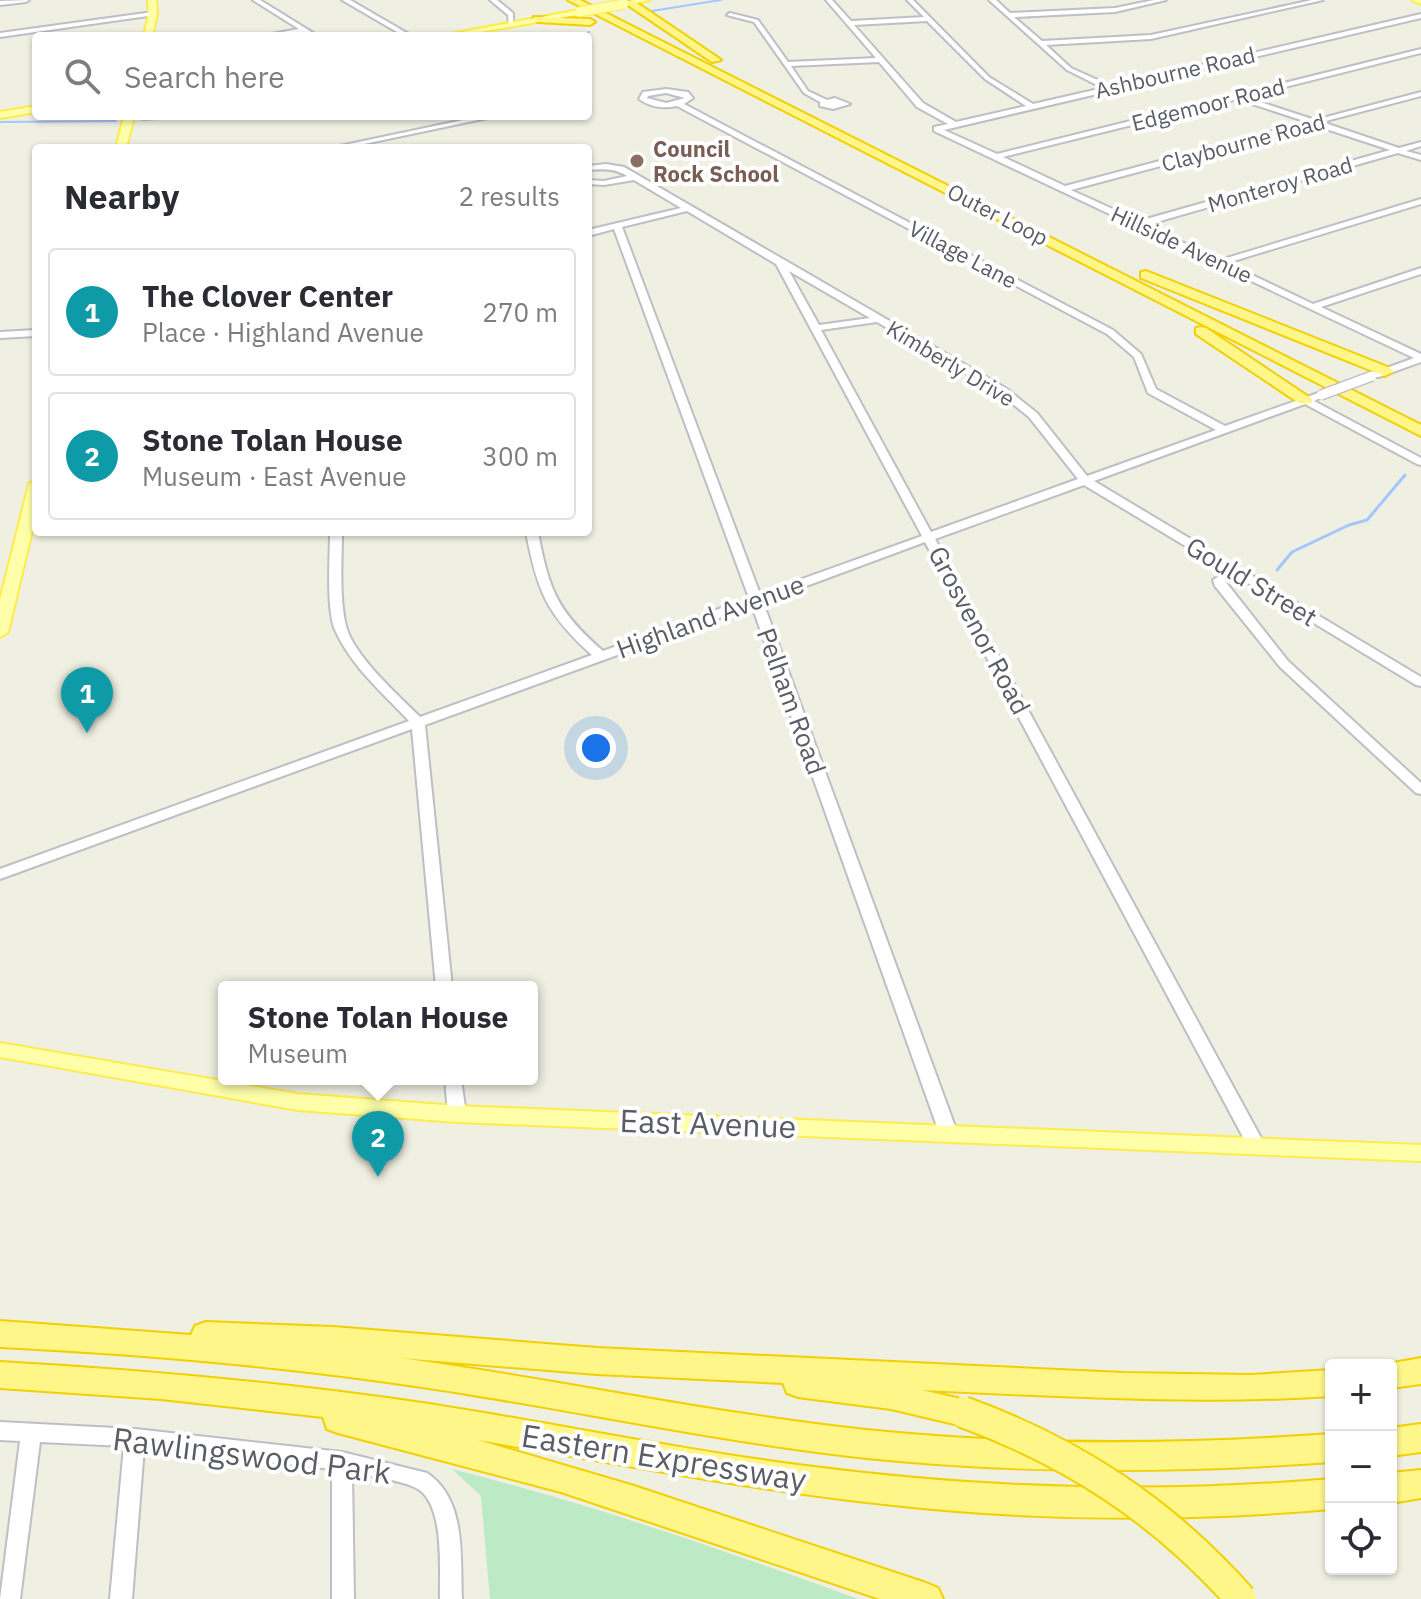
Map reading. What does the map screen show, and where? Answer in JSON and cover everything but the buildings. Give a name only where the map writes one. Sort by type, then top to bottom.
[{"type":"highway","name":"Outer Loop","points":[[573,0],[1421,431]]},
{"type":"highway","name":"Outer Loop","points":[[592,0],[1421,415]]},
{"type":"highway","points":[[627,3],[720,63]]},
{"type":"highway","points":[[575,13],[590,22],[705,67]]},
{"type":"highway","points":[[538,19],[590,22]]},
{"type":"highway","points":[[1130,268],[1379,374]]},
{"type":"highway","points":[[1113,273],[1305,400]]},
{"type":"highway","points":[[13,1335],[299,1338],[597,1361],[1161,1388],[1251,1388],[1325,1383]]},
{"type":"highway","name":"Eastern Expressway","points":[[13,1335],[170,1345],[324,1361],[761,1430],[940,1450],[1131,1458],[1325,1448]]},
{"type":"highway","points":[[597,1361],[876,1394],[963,1412],[1043,1444],[1116,1485],[1193,1547],[1241,1599]]},
{"type":"highway","points":[[1397,1374],[1421,1371]]},
{"type":"highway","name":"Eastern Expressway","points":[[0,1375],[130,1383],[331,1404],[741,1471],[922,1493],[1108,1503],[1325,1494]]},
{"type":"highway","points":[[130,1383],[296,1410],[427,1440],[659,1506],[926,1599]]},
{"type":"highway","points":[[1397,1441],[1421,1438]]},
{"type":"highway","points":[[1397,1487],[1421,1484]]},
{"type":"highway","points":[[867,1579],[912,1599]]},
{"type":"main road","points":[[149,32],[152,0]]},
{"type":"main road","points":[[466,32],[646,0]]},
{"type":"main road","points":[[0,115],[32,110]]},
{"type":"main road","points":[[122,144],[128,120]]},
{"type":"main road","points":[[0,632],[32,500]]},
{"type":"main road","name":"East Avenue","points":[[0,1050],[298,1102],[457,1114],[1421,1153]]},
{"type":"street","points":[[0,3],[26,0]]},
{"type":"street","points":[[256,0],[308,32]]},
{"type":"street","points":[[345,0],[402,32]]},
{"type":"street","points":[[493,0],[509,11],[511,24]]},
{"type":"street","points":[[829,0],[920,105],[953,124]]},
{"type":"street","points":[[910,0],[987,78],[1031,106]]},
{"type":"street","points":[[992,0],[1069,69],[1109,88]]},
{"type":"street","points":[[1009,15],[1115,10],[1163,0]]},
{"type":"street","points":[[1041,43],[1147,38],[1320,0]]},
{"type":"street","points":[[0,35],[153,14]]},
{"type":"street","points":[[730,15],[756,21],[810,96],[825,102]]},
{"type":"street","name":"Ashbourne Road","points":[[943,132],[937,129],[1421,16]]},
{"type":"street","points":[[848,23],[928,19]]},
{"type":"street","points":[[290,32],[304,30]]},
{"type":"street","name":"Edgemoor Road","points":[[995,157],[1421,51]]},
{"type":"street","points":[[786,64],[881,60]]},
{"type":"street","name":"Village Lane","points":[[678,104],[688,101],[688,96],[680,92],[659,92],[646,94],[643,99],[655,105],[678,104],[1110,332],[1138,356],[1152,391],[1165,401],[1222,429]]},
{"type":"street","name":"Claybourne Road","points":[[1064,189],[1421,94]]},
{"type":"street","points":[[1237,97],[1421,158]]},
{"type":"street","points":[[354,144],[473,120]]},
{"type":"street","name":"Hillside Avenue","points":[[943,132],[1421,358]]},
{"type":"street","name":"Monteroy Road","points":[[1139,224],[1421,144]]},
{"type":"street","points":[[592,168],[614,167],[635,177],[780,262]]},
{"type":"street","points":[[592,182],[635,177]]},
{"type":"street","points":[[1221,262],[1421,201]]},
{"type":"street","points":[[592,232],[689,208]]},
{"type":"street","name":"Pelham Road","points":[[617,226],[948,1132]]},
{"type":"street","name":"Kimberly Drive","points":[[780,262],[1015,400],[1041,425],[1084,480]]},
{"type":"street","name":"Grosvenor Road","points":[[780,262],[1257,1147]]},
{"type":"street","points":[[1315,306],[1421,271]]},
{"type":"street","name":"Kimberly Drive","points":[[817,328],[880,319]]},
{"type":"street","points":[[0,335],[32,333]]},
{"type":"street","name":"Highland Avenue","points":[[0,874],[1421,358]]},
{"type":"street","points":[[1305,400],[1421,462]]},
{"type":"street","name":"Gould Street","points":[[1084,480],[1421,682]]},
{"type":"street","points":[[336,536],[336,601],[340,628],[361,663],[418,723],[443,981]]},
{"type":"street","points":[[533,536],[541,582],[550,605],[571,631],[601,656]]},
{"type":"street","points":[[1227,574],[1219,580],[1221,586],[1279,658],[1421,790]]},
{"type":"street","points":[[454,1085],[457,1114]]},
{"type":"street","name":"Rawlingswood Park","points":[[0,1431],[135,1438],[342,1461],[431,1483],[439,1493],[446,1523],[451,1599]]},
{"type":"street","points":[[9,1599],[31,1432]]},
{"type":"street","points":[[121,1599],[135,1438]]},
{"type":"street","points":[[342,1461],[343,1599]]},
{"type":"green space","points":[[452,1469],[656,1529],[858,1599],[490,1599],[481,1496]]},
{"type":"waterway","points":[[652,11],[721,0]]},
{"type":"waterway","points":[[0,122],[116,121]]},
{"type":"waterway","points":[[1277,570],[1292,552],[1349,525],[1367,520],[1405,475]]},
{"type":"place","name":"Council Rock School","points":[[637,161]]},
{"type":"place","name":"The Clover Center","points":[[87,733]]},
{"type":"place","name":"Stone Tolan House","points":[[378,1177]]}]
